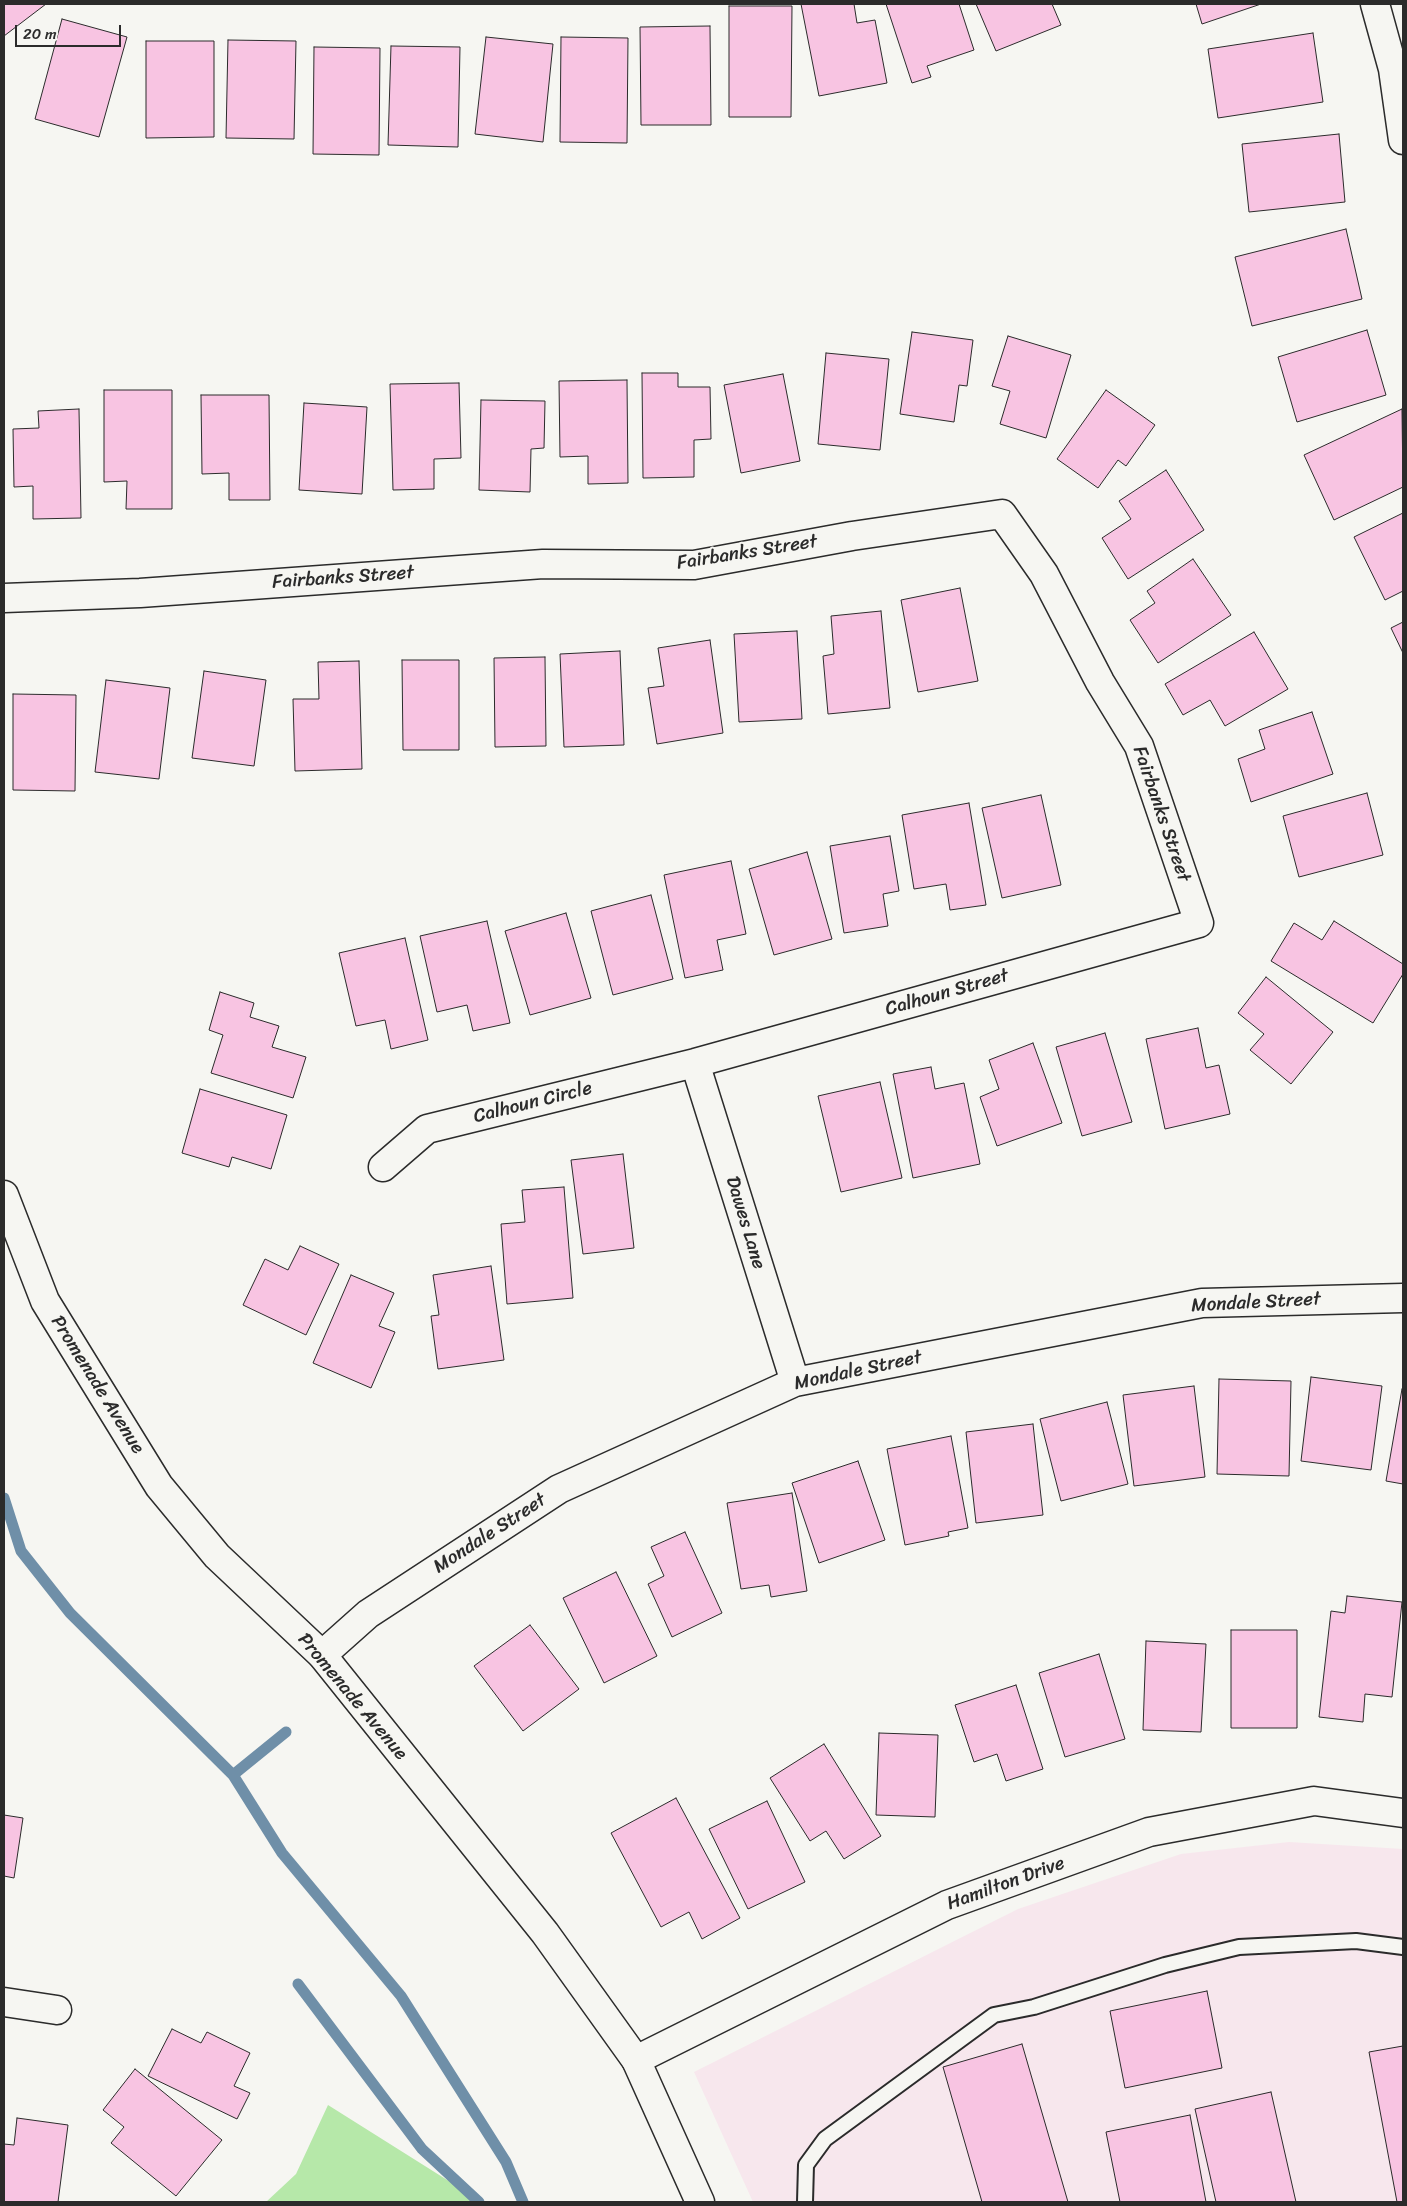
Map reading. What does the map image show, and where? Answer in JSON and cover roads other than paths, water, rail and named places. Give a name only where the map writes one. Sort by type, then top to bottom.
[{"type":"street","points":[[1375,4],[1393,69],[1403,140]]},
{"type":"street","name":"Fairbanks Street","points":[[4,598],[140,593],[543,564],[694,565],[852,536],[1002,514],[1044,574],[1100,682],[1139,746],[1199,923]]},
{"type":"street","name":"Calhoun Street","points":[[695,1063],[1199,923]]},
{"type":"street","name":"Calhoun Circle","points":[[383,1168],[427,1129],[695,1063]]},
{"type":"street","name":"Dawes Lane","points":[[695,1063],[795,1382]]},
{"type":"street","name":"Promenade Avenue","points":[[4,1195],[46,1301],[160,1486],[217,1556],[322,1655],[545,1933],[636,2060],[700,2202]]},
{"type":"street","name":"Mondale Street","points":[[322,1655],[368,1614],[558,1489],[795,1382],[1202,1303],[1403,1298]]},
{"type":"street","name":"Hamilton Drive","points":[[636,2060],[948,1905],[1149,1832],[1314,1800],[1403,1813]]},
{"type":"street","points":[[4,2002],[57,2010]]},
{"type":"lane","points":[[804,2202],[806,2165],[825,2139],[994,2015],[1034,2006],[1165,1965],[1240,1947],[1356,1941],[1403,1947]]},
{"type":"waterway","points":[[4,1498],[21,1551],[70,1613],[233,1775]]},
{"type":"waterway","points":[[286,1732],[233,1775],[282,1853],[401,1996],[506,2162],[523,2202]]},
{"type":"waterway","points":[[298,1984],[422,2149],[479,2202]]}]
